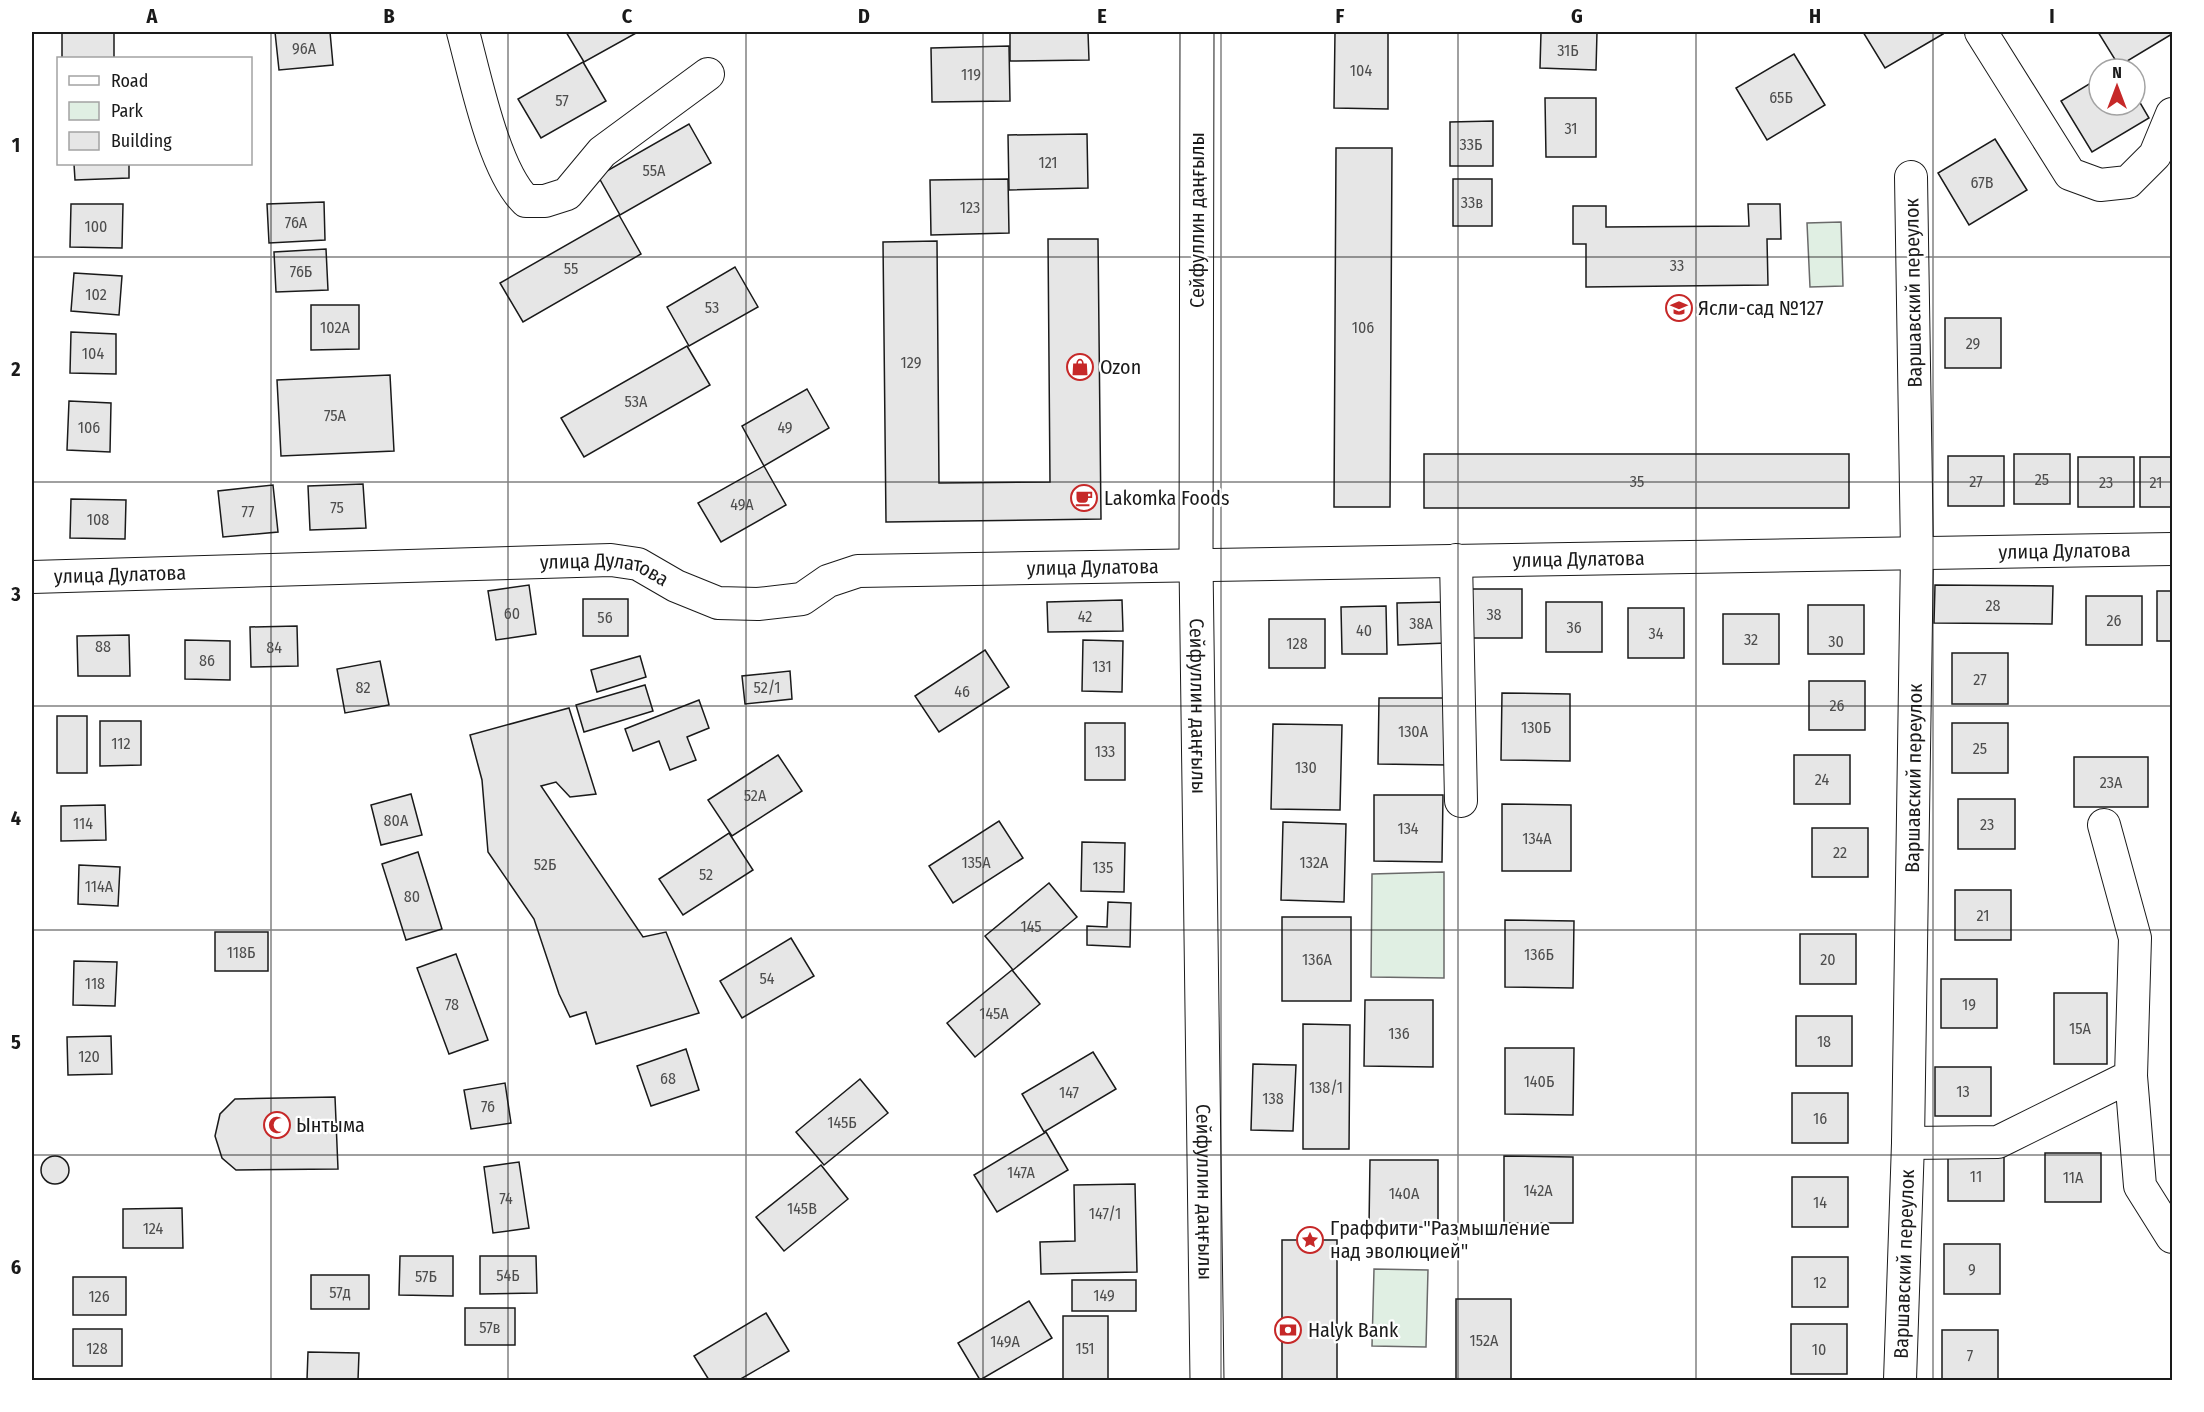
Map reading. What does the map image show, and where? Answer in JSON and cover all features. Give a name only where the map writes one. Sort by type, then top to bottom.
[{"type":"main road","name":"Сейфуллин даңғылы","points":[[1197,32],[1196,564],[1207,1380]]},
{"type":"street","points":[[463,32],[493,139],[517,193],[526,201],[545,201],[567,194],[602,152],[708,74]]},
{"type":"street","points":[[1981,32],[2070,174],[2100,185],[2128,182],[2156,155],[2172,114]]},
{"type":"street","name":"Варшавский переулок","points":[[1900,1380],[1908,1143],[1917,553],[1911,177]]},
{"type":"street","name":"улица Дулатова","points":[[32,577],[611,560],[638,564],[676,586],[718,603],[758,604],[802,599],[828,581],[858,571],[2172,549]]},
{"type":"street","points":[[1456,560],[1461,801]]},
{"type":"street","points":[[2104,825],[2135,938],[2131,1076],[2140,1186],[2172,1237]]},
{"type":"street","points":[[1908,1143],[1998,1142],[2131,1076]]},
{"type":"green space","points":[[1841,222],[1843,286],[1810,287],[1807,223]]},
{"type":"green space","points":[[1444,872],[1444,978],[1371,977],[1372,874]]},
{"type":"green space","points":[[1374,1269],[1428,1270],[1426,1347],[1372,1346]]},
{"type":"building","points":[[62,32],[114,32],[114,57],[62,57]]},
{"type":"building","points":[[275,32],[330,32],[333,65],[279,70]]},
{"type":"building","points":[[566,32],[638,32],[584,62]]},
{"type":"building","points":[[1010,32],[1088,32],[1089,60],[1010,61]]},
{"type":"building","points":[[1335,32],[1388,32],[1388,109],[1334,108]]},
{"type":"building","points":[[1541,32],[1597,32],[1596,70],[1540,68]]},
{"type":"building","points":[[1863,32],[1941,32],[1943,34],[1885,68]]},
{"type":"building","points":[[2098,32],[2172,32],[2134,57],[2113,57]]},
{"type":"building","points":[[1009,46],[1010,101],[932,102],[931,48]]},
{"type":"building","points":[[1794,54],[1825,105],[1767,140],[1736,88]]},
{"type":"building","points":[[583,62],[606,101],[541,138],[518,99]]},
{"type":"building","points":[[2087,85],[2087,117],[2147,117],[2147,115],[2149,118],[2092,152],[2061,101]]},
{"type":"building","points":[[1545,98],[1596,98],[1596,157],[1546,157]]},
{"type":"building","points":[[1493,121],[1493,166],[1450,166],[1450,122]]},
{"type":"building","points":[[689,124],[711,163],[620,215],[598,176]]},
{"type":"building","points":[[1087,134],[1088,188],[1009,190],[1008,135]]},
{"type":"building","points":[[1995,139],[2027,190],[1969,225],[1938,173]]},
{"type":"building","points":[[1336,148],[1392,148],[1390,507],[1334,507]]},
{"type":"building","points":[[74,165],[129,165],[129,178],[75,180]]},
{"type":"building","points":[[1008,179],[1009,233],[931,235],[930,180]]},
{"type":"building","points":[[1453,179],[1492,179],[1492,226],[1453,226]]},
{"type":"building","points":[[324,202],[325,240],[269,243],[267,204]]},
{"type":"building","points":[[71,204],[123,204],[122,248],[70,247]]},
{"type":"building","points":[[1748,204],[1780,204],[1781,239],[1767,239],[1768,285],[1586,287],[1586,244],[1573,244],[1573,206],[1606,206],[1606,227],[1749,226]]},
{"type":"building","points":[[619,215],[641,254],[523,322],[500,283]]},
{"type":"building","points":[[1048,239],[1098,239],[1101,519],[886,522],[883,242],[937,241],[939,483],[1050,482]]},
{"type":"building","points":[[326,249],[328,290],[276,292],[274,252]]},
{"type":"building","points":[[735,267],[758,307],[689,346],[667,307]]},
{"type":"building","points":[[74,273],[122,276],[119,315],[71,311]]},
{"type":"building","points":[[311,305],[359,305],[359,349],[311,350]]},
{"type":"building","points":[[1945,318],[2001,318],[2001,368],[1945,368]]},
{"type":"building","points":[[71,332],[116,334],[116,374],[70,373]]},
{"type":"building","points":[[687,346],[710,385],[584,457],[561,418]]},
{"type":"building","points":[[390,375],[394,451],[281,456],[277,380]]},
{"type":"building","points":[[807,389],[829,428],[764,466],[742,426]]},
{"type":"building","points":[[69,401],[111,403],[110,452],[67,450]]},
{"type":"building","points":[[1424,454],[1849,454],[1849,508],[1424,508]]},
{"type":"building","points":[[2014,454],[2070,454],[2070,504],[2014,504]]},
{"type":"building","points":[[1948,456],[2004,456],[2004,506],[1948,506]]},
{"type":"building","points":[[2078,457],[2134,457],[2134,507],[2078,507]]},
{"type":"building","points":[[2140,457],[2172,457],[2172,507],[2140,507]]},
{"type":"building","points":[[764,466],[786,505],[721,542],[698,503]]},
{"type":"building","points":[[363,484],[366,528],[310,530],[308,486]]},
{"type":"building","points":[[273,485],[278,532],[223,537],[218,491]]},
{"type":"building","points":[[71,499],[126,500],[125,539],[70,538]]},
{"type":"building","points":[[529,585],[536,634],[496,640],[488,591]]},
{"type":"building","points":[[1935,585],[2053,586],[2052,624],[1934,623]]},
{"type":"building","points":[[1466,589],[1522,589],[1522,638],[1466,638]]},
{"type":"building","points":[[2157,591],[2172,591],[2172,641],[2157,641]]},
{"type":"building","points":[[2086,596],[2142,596],[2142,645],[2086,645]]},
{"type":"building","points":[[583,599],[628,599],[628,636],[583,636]]},
{"type":"building","points":[[1122,600],[1123,631],[1048,632],[1047,602]]},
{"type":"building","points":[[1444,602],[1446,643],[1398,645],[1397,603]]},
{"type":"building","points":[[1546,602],[1602,602],[1602,652],[1546,652]]},
{"type":"building","points":[[1808,605],[1864,605],[1864,654],[1808,654]]},
{"type":"building","points":[[1386,606],[1387,654],[1342,654],[1341,607]]},
{"type":"building","points":[[1628,608],[1684,608],[1684,658],[1628,658]]},
{"type":"building","points":[[1723,614],[1779,614],[1779,664],[1723,664]]},
{"type":"building","points":[[1269,619],[1325,619],[1325,668],[1269,668]]},
{"type":"building","points":[[297,626],[298,666],[251,667],[250,627]]},
{"type":"building","points":[[129,635],[130,676],[78,676],[77,636]]},
{"type":"building","points":[[185,640],[230,641],[230,680],[185,679]]},
{"type":"building","points":[[1083,640],[1123,641],[1122,692],[1082,691]]},
{"type":"building","points":[[985,650],[1009,687],[939,732],[915,696]]},
{"type":"building","points":[[1952,653],[2008,653],[2008,704],[1952,704]]},
{"type":"building","points":[[640,656],[646,677],[597,692],[591,670]]},
{"type":"building","points":[[380,661],[389,705],[345,713],[337,669]]},
{"type":"building","points":[[790,671],[792,699],[745,704],[742,676]]},
{"type":"building","points":[[1809,681],[1865,681],[1865,730],[1809,730]]},
{"type":"building","points":[[645,685],[653,711],[584,732],[576,705]]},
{"type":"building","points":[[1502,693],[1570,694],[1570,761],[1501,760]]},
{"type":"building","points":[[1379,698],[1447,698],[1447,765],[1378,764]]},
{"type":"building","points":[[699,700],[709,728],[687,737],[696,760],[670,770],[659,741],[633,751],[625,729]]},
{"type":"building","points":[[569,708],[596,794],[570,797],[556,782],[541,786],[643,937],[666,932],[699,1013],[596,1044],[586,1012],[570,1017],[559,994],[534,919],[488,852],[482,780],[470,735]]},
{"type":"building","points":[[57,716],[87,716],[87,773],[57,773]]},
{"type":"building","points":[[100,721],[141,721],[141,765],[100,766]]},
{"type":"building","points":[[1085,723],[1125,723],[1125,780],[1085,780]]},
{"type":"building","points":[[1952,723],[2008,723],[2008,773],[1952,773]]},
{"type":"building","points":[[1273,724],[1342,725],[1340,810],[1271,809]]},
{"type":"building","points":[[778,755],[802,791],[732,836],[708,800]]},
{"type":"building","points":[[1794,755],[1850,755],[1850,804],[1794,804]]},
{"type":"building","points":[[2074,757],[2148,757],[2148,807],[2074,807]]},
{"type":"building","points":[[411,794],[422,835],[381,845],[371,805]]},
{"type":"building","points":[[1374,795],[1443,795],[1442,862],[1374,861]]},
{"type":"building","points":[[1958,799],[2015,799],[2015,849],[1958,849]]},
{"type":"building","points":[[1502,804],[1571,805],[1571,871],[1502,871]]},
{"type":"building","points":[[105,805],[106,840],[61,841],[61,806]]},
{"type":"building","points":[[999,821],[1023,858],[953,903],[929,866]]},
{"type":"building","points":[[1283,822],[1346,824],[1344,902],[1281,900]]},
{"type":"building","points":[[1812,828],[1868,828],[1868,877],[1812,877]]},
{"type":"building","points":[[729,833],[753,870],[683,915],[659,879]]},
{"type":"building","points":[[1082,842],[1125,843],[1124,892],[1081,891]]},
{"type":"building","points":[[418,852],[442,929],[406,940],[382,864]]},
{"type":"building","points":[[79,865],[120,867],[118,906],[78,904]]},
{"type":"building","points":[[1049,883],[1077,917],[1013,970],[985,936]]},
{"type":"building","points":[[1955,890],[2011,890],[2011,940],[1955,940]]},
{"type":"building","points":[[1108,902],[1131,903],[1130,947],[1087,945],[1087,926],[1107,927]]},
{"type":"building","points":[[1282,917],[1351,917],[1351,1001],[1282,1001]]},
{"type":"building","points":[[1505,920],[1574,921],[1573,988],[1505,987]]},
{"type":"building","points":[[215,932],[268,932],[268,971],[215,971]]},
{"type":"building","points":[[1800,934],[1856,934],[1856,984],[1800,984]]},
{"type":"building","points":[[791,938],[814,976],[742,1018],[720,981]]},
{"type":"building","points":[[456,954],[488,1040],[449,1054],[417,968]]},
{"type":"building","points":[[74,961],[117,962],[115,1006],[73,1005]]},
{"type":"building","points":[[1012,970],[1040,1004],[975,1057],[947,1023]]},
{"type":"building","points":[[1941,979],[1997,979],[1997,1028],[1941,1028]]},
{"type":"building","points":[[2054,993],[2107,993],[2107,1064],[2054,1064]]},
{"type":"building","points":[[1365,1000],[1433,1000],[1433,1067],[1364,1066]]},
{"type":"building","points":[[1796,1016],[1852,1016],[1852,1066],[1796,1066]]},
{"type":"building","points":[[1303,1024],[1350,1025],[1349,1149],[1303,1149]]},
{"type":"building","points":[[111,1036],[112,1074],[68,1075],[67,1037]]},
{"type":"building","points":[[1505,1048],[1574,1048],[1573,1115],[1505,1114]]},
{"type":"building","points":[[686,1049],[699,1090],[651,1106],[637,1066]]},
{"type":"building","points":[[1093,1052],[1116,1089],[1044,1132],[1022,1094]]},
{"type":"building","points":[[1253,1064],[1296,1065],[1293,1131],[1251,1130]]},
{"type":"building","points":[[1935,1067],[1991,1067],[1991,1116],[1935,1116]]},
{"type":"building","points":[[860,1079],[888,1113],[824,1165],[796,1132]]},
{"type":"building","points":[[505,1083],[511,1123],[471,1129],[464,1090]]},
{"type":"building","points":[[1792,1093],[1848,1093],[1848,1143],[1792,1143]]},
{"type":"building","name":"Ынтыма","points":[[335,1097],[338,1169],[236,1170],[222,1158],[215,1136],[220,1114],[235,1099]]},
{"type":"building","points":[[1046,1132],[1068,1170],[997,1212],[974,1175]]},
{"type":"building","points":[[1948,1152],[2004,1152],[2004,1201],[1948,1201]]},
{"type":"building","points":[[2045,1153],[2101,1153],[2101,1202],[2045,1202]]},
{"type":"building","points":[[55,1156],[65,1160],[69,1170],[65,1180],[55,1184],[45,1180],[41,1170],[45,1160]]},
{"type":"building","points":[[1504,1156],[1573,1157],[1573,1223],[1504,1223]]},
{"type":"building","points":[[1370,1160],[1438,1160],[1438,1227],[1369,1227]]},
{"type":"building","points":[[519,1162],[529,1228],[493,1233],[484,1167]]},
{"type":"building","points":[[821,1165],[848,1199],[784,1251],[756,1217]]},
{"type":"building","points":[[1792,1177],[1848,1177],[1848,1227],[1792,1227]]},
{"type":"building","points":[[1135,1184],[1137,1272],[1041,1274],[1040,1242],[1075,1241],[1074,1185]]},
{"type":"building","points":[[182,1208],[183,1248],[123,1248],[123,1209]]},
{"type":"building","points":[[1282,1240],[1337,1240],[1337,1380],[1282,1380]]},
{"type":"building","points":[[1944,1244],[2000,1244],[2000,1294],[1944,1294]]},
{"type":"building","points":[[400,1256],[453,1256],[453,1296],[399,1295]]},
{"type":"building","points":[[480,1256],[536,1256],[537,1293],[480,1294]]},
{"type":"building","points":[[1792,1257],[1848,1257],[1848,1307],[1792,1307]]},
{"type":"building","points":[[311,1275],[369,1275],[369,1309],[311,1309]]},
{"type":"building","points":[[73,1277],[126,1277],[126,1315],[73,1315]]},
{"type":"building","points":[[1072,1280],[1136,1280],[1136,1311],[1072,1311]]},
{"type":"building","points":[[1456,1299],[1511,1299],[1511,1380],[1456,1380]]},
{"type":"building","points":[[1029,1301],[1052,1338],[980,1380],[958,1343]]},
{"type":"building","points":[[465,1308],[515,1308],[515,1345],[465,1345]]},
{"type":"building","points":[[766,1313],[789,1351],[739,1380],[709,1380],[694,1356]]},
{"type":"building","points":[[1063,1316],[1108,1316],[1108,1380],[1063,1380]]},
{"type":"building","points":[[1791,1324],[1847,1324],[1847,1374],[1791,1374]]},
{"type":"building","points":[[73,1329],[122,1329],[122,1366],[73,1366]]},
{"type":"building","points":[[1942,1330],[1998,1330],[1998,1380],[1942,1380]]},
{"type":"building","points":[[308,1352],[359,1353],[358,1380],[307,1380]]},
{"type":"place","name":"Ясли-сад №127","points":[[1679,308]]},
{"type":"place","name":"Ozon","points":[[1080,367]]},
{"type":"place","name":"Lakomka Foods","points":[[1084,498]]},
{"type":"place","name":"Ынтыма","points":[[277,1125]]},
{"type":"place","name":"Граффити \"Размышление над эволюцией\"","points":[[1310,1240]]},
{"type":"place","name":"Halyk Bank","points":[[1288,1330]]}]
